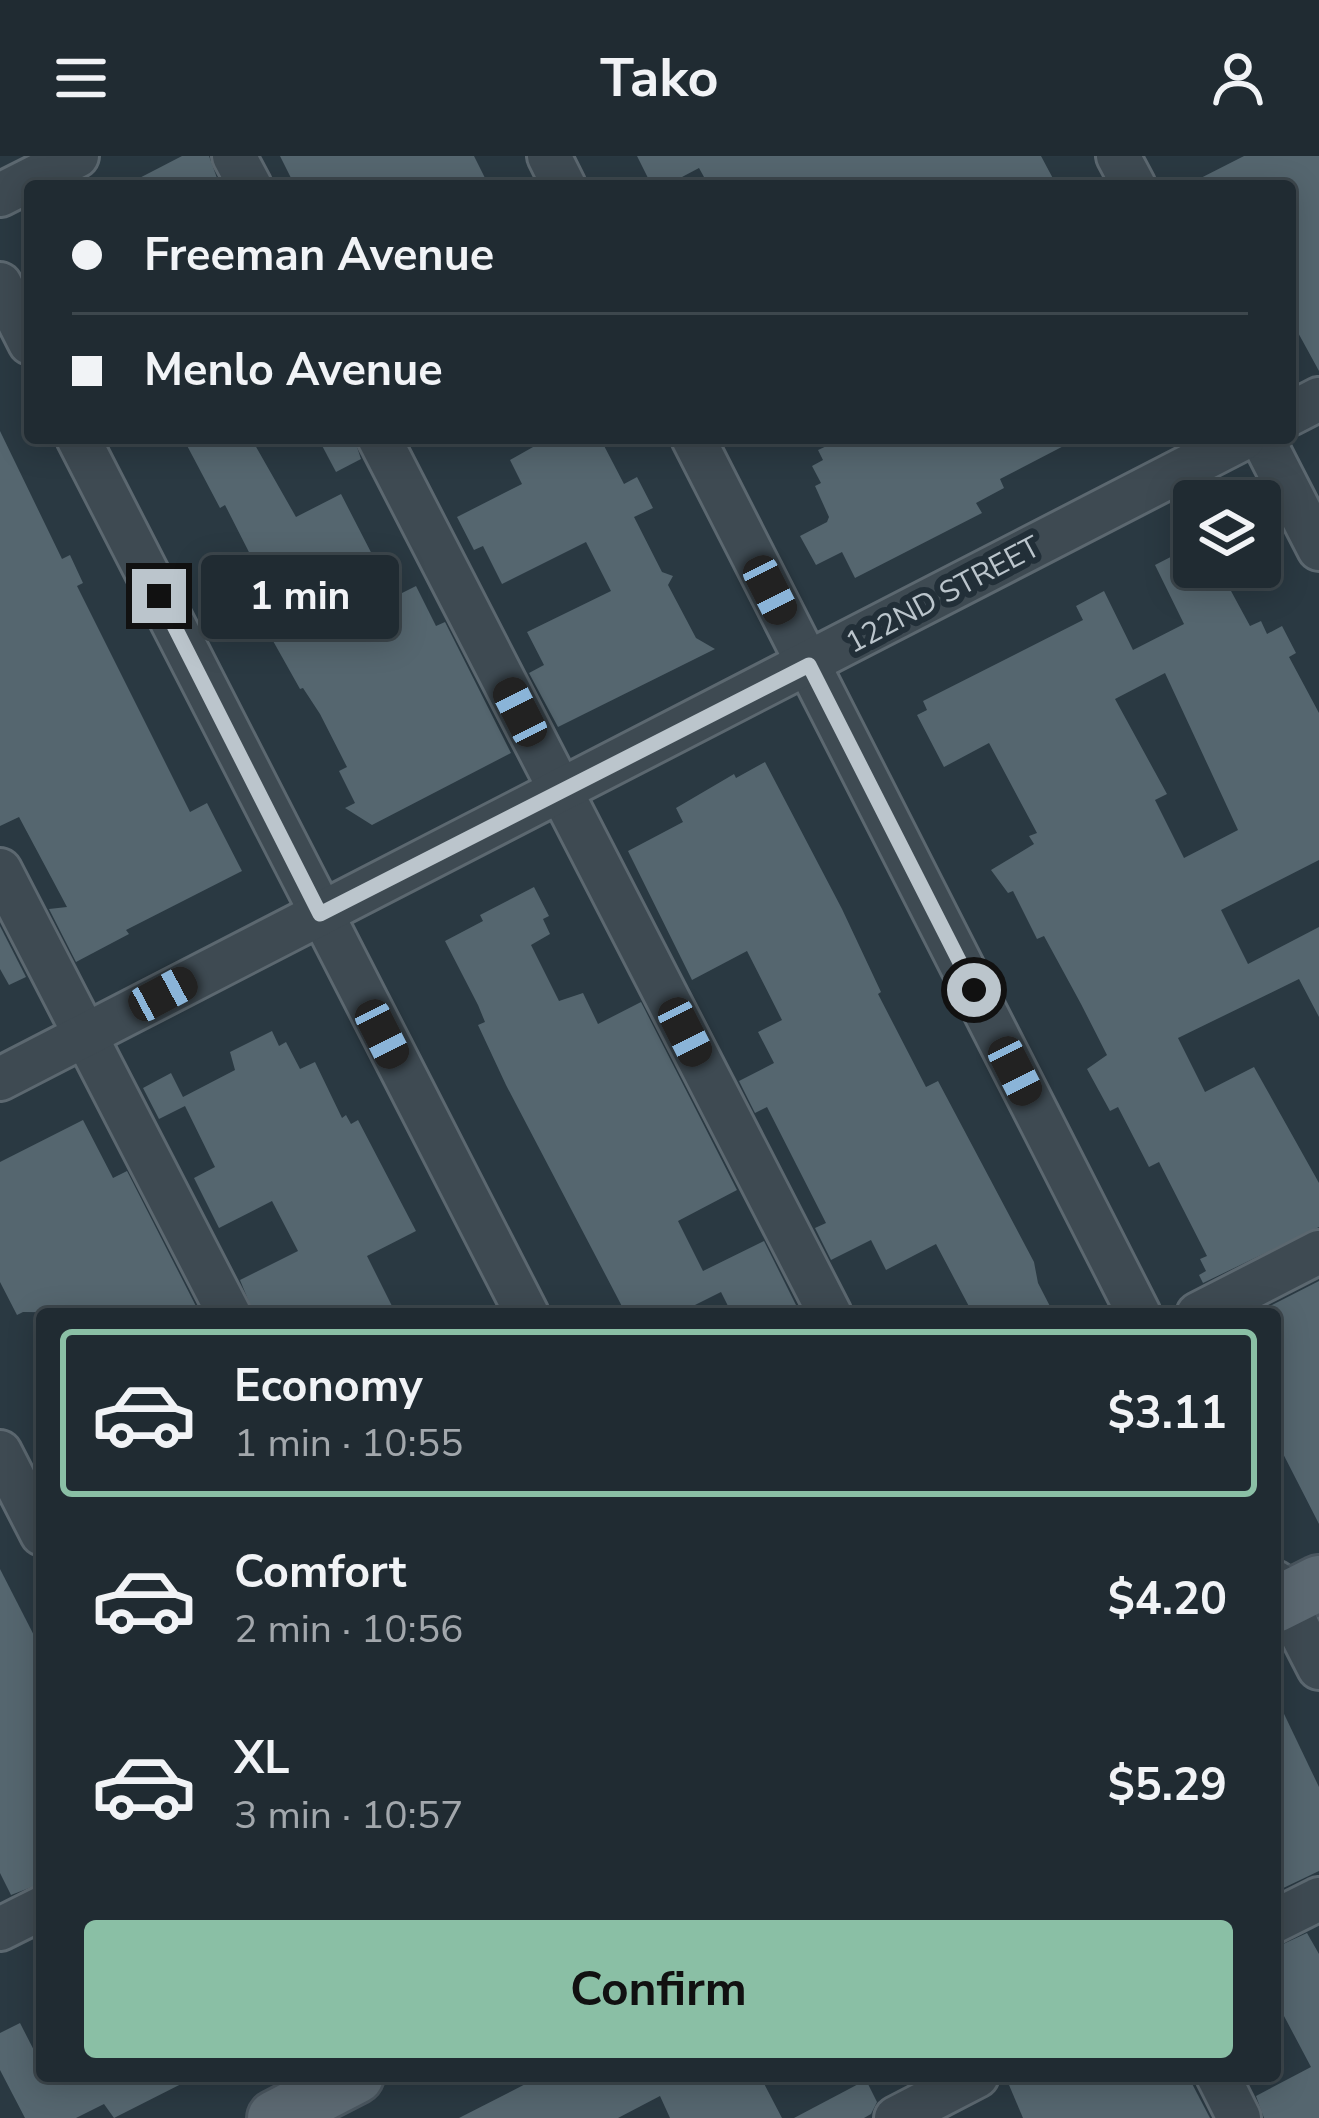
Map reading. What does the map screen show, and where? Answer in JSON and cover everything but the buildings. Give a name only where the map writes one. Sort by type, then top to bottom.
[{"type":"main road","points":[[275,2118],[336,2090]]},
{"type":"street","points":[[30,180],[77,156]]},
{"type":"street","points":[[0,284],[24,331]]},
{"type":"street","points":[[81,444],[524,1308]]},
{"type":"street","points":[[382,444],[827,1308]]},
{"type":"street","points":[[696,444],[1135,1308]]},
{"type":"street","name":"122ND STREET","points":[[0,1079],[1233,444]]},
{"type":"street","points":[[1265,444],[1319,549]]},
{"type":"street","points":[[0,870],[226,1308]]},
{"type":"street","points":[[1210,1308],[1319,1252]]},
{"type":"street","points":[[0,1452],[36,1522]]},
{"type":"street","points":[[1288,1592],[1319,1668]]},
{"type":"street","points":[[1281,1919],[1319,1899]]},
{"type":"street","points":[[0,1929],[36,1911]]},
{"type":"street","points":[[923,2103],[965,2082]]},
{"type":"street","points":[[1221,2082],[1239,2118]]},
{"type":"route","points":[[159,596],[320,914],[809,665],[974,990]]}]
